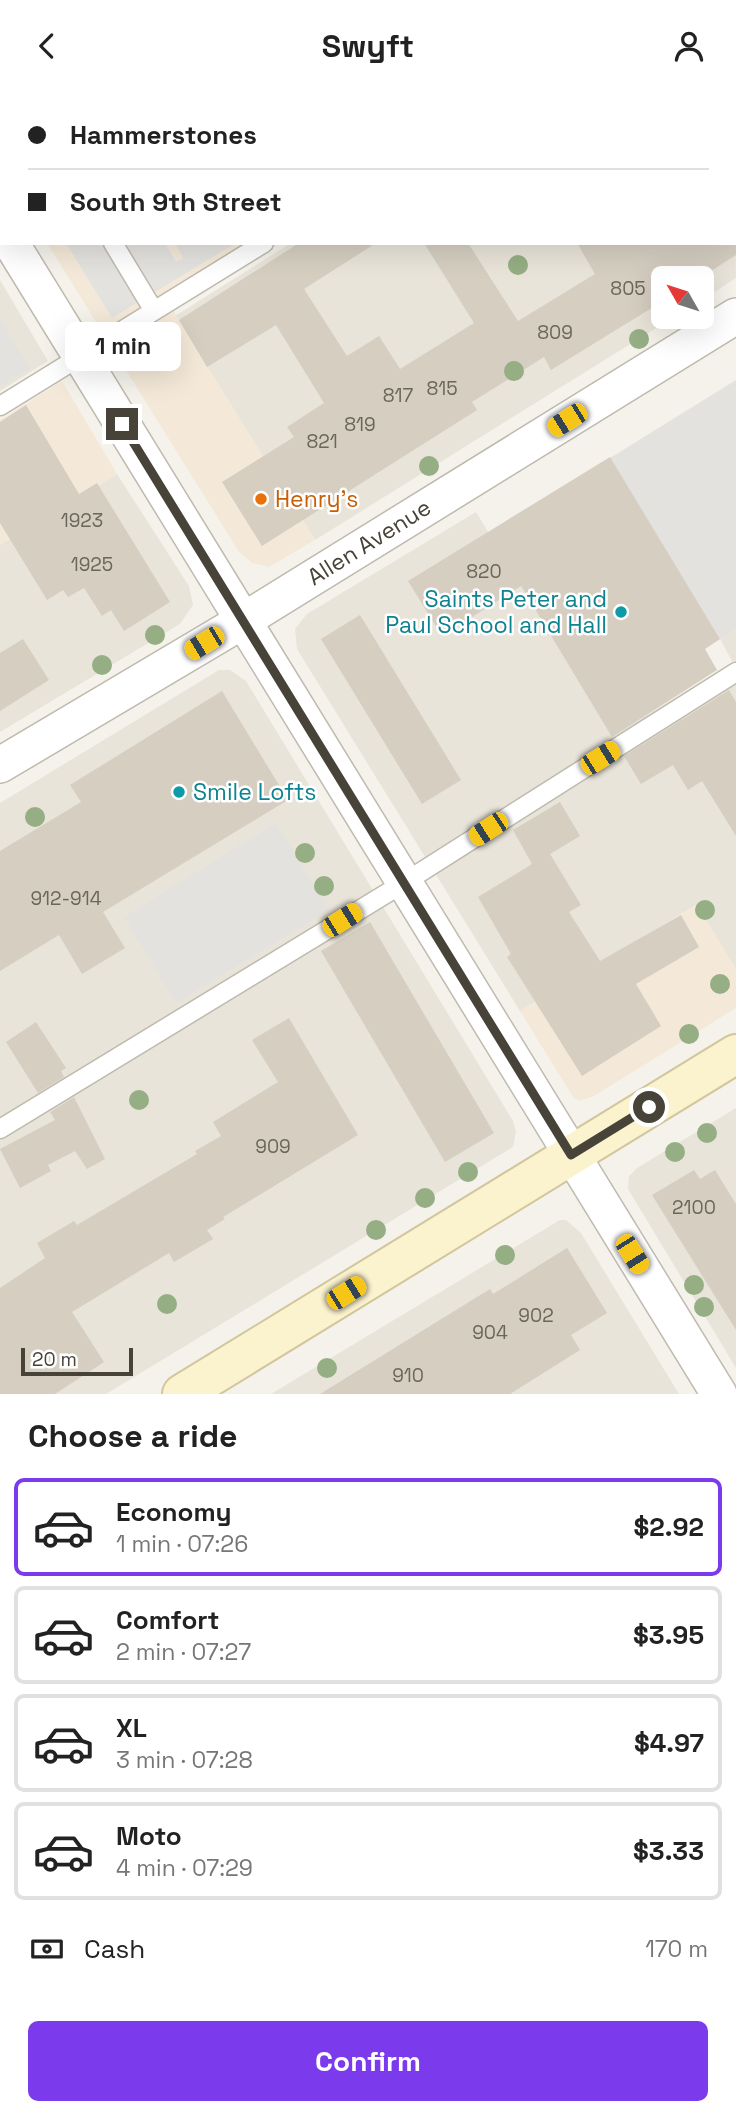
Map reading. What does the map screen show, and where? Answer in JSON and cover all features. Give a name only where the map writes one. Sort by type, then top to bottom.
[{"type":"main road","points":[[182,1394],[736,1054]]},
{"type":"street","points":[[12,245],[402,884],[719,1394]]},
{"type":"street","name":"Allen Avenue","points":[[0,764],[241,622],[736,316]]},
{"type":"lane","points":[[114,245],[154,311]]},
{"type":"lane","points":[[0,406],[154,311],[234,251],[256,245]]},
{"type":"lane","points":[[0,1129],[402,884],[736,672]]},
{"type":"shaded area","points":[[48,245],[246,245],[164,296],[315,540],[269,567],[252,563],[239,552]]},
{"type":"shaded area","points":[[67,245],[166,245],[176,262],[183,258],[176,245],[233,245],[112,318]]},
{"type":"shaded area","points":[[288,245],[735,245],[736,278],[714,292],[714,266],[651,266],[651,329],[655,329],[315,540],[175,316]]},
{"type":"shaded area","points":[[0,280],[48,361],[0,391]]},
{"type":"shaded area","points":[[0,319],[30,368],[0,386]]},
{"type":"shaded area","points":[[736,380],[736,630],[720,639],[610,458]]},
{"type":"shaded area","points":[[62,381],[117,474],[0,545],[0,420]]},
{"type":"shaded area","points":[[117,474],[189,586],[193,605],[180,624],[0,732],[0,545]]},
{"type":"shaded area","points":[[476,512],[612,736],[733,663],[720,639],[736,630],[736,969],[696,905],[520,1011],[297,649],[295,629],[307,614]]},
{"type":"shaded area","points":[[219,670],[230,670],[246,681],[513,1121],[516,1132],[513,1147],[106,1394],[0,1394],[0,803]]},
{"type":"shaded area","points":[[276,823],[329,910],[176,1003],[124,917]]},
{"type":"shaded area","points":[[697,905],[736,969],[736,1008],[594,1096],[580,1101],[573,1097],[520,1011]]},
{"type":"shaded area","points":[[736,1108],[736,1368],[628,1189],[629,1176],[637,1168]]},
{"type":"shaded area","points":[[560,1220],[566,1220],[581,1233],[679,1394],[271,1394]]},
{"type":"building","points":[[296,245],[373,245],[304,289],[347,356],[379,336],[400,369],[474,323],[425,245],[469,245],[518,321],[595,274],[578,245],[736,245],[736,255],[714,269],[714,266],[651,266],[651,308],[551,370],[544,357],[472,402],[477,410],[262,546],[222,482],[294,437],[287,427],[324,403],[276,325],[207,367],[179,320]]},
{"type":"building","points":[[26,405],[79,494],[97,483],[170,602],[124,631],[111,610],[102,616],[84,588],[68,597],[63,590],[47,600],[0,523],[0,422]]},
{"type":"building","name":"Saints Peter and Paul School and Hall","points":[[610,457],[720,639],[705,649],[717,670],[612,737],[521,586],[442,636],[408,581]]},
{"type":"building","points":[[360,615],[461,780],[422,804],[321,639]]},
{"type":"building","points":[[23,639],[49,680],[0,711],[0,653]]},
{"type":"building","points":[[729,690],[736,702],[736,836],[702,781],[688,790],[673,765],[641,784],[624,756]]},
{"type":"building","points":[[222,691],[288,800],[103,912],[125,948],[82,974],[59,935],[0,971],[0,851],[81,802],[70,785]]},
{"type":"building","points":[[560,802],[580,836],[550,854],[581,905],[569,912],[600,961],[681,915],[699,947],[636,984],[661,1026],[582,1076],[507,957],[511,954],[478,897],[532,864],[513,830]]},
{"type":"building","points":[[370,922],[494,1133],[445,1162],[321,951]]},
{"type":"building","points":[[289,1018],[358,1135],[223,1217],[225,1219],[207,1230],[213,1239],[174,1262],[169,1253],[72,1312],[104,1362],[55,1394],[0,1394],[0,1288],[45,1258],[37,1243],[74,1221],[77,1225],[197,1154],[195,1151],[221,1136],[213,1122],[278,1082],[252,1040]]},
{"type":"building","points":[[36,1022],[66,1068],[61,1071],[64,1077],[38,1093],[6,1042]]},
{"type":"building","points":[[74,1097],[105,1159],[87,1169],[75,1151],[48,1165],[51,1171],[20,1188],[0,1149],[55,1120],[50,1112]]},
{"type":"building","points":[[694,1170],[700,1179],[715,1170],[736,1204],[736,1330],[652,1195]]},
{"type":"building","points":[[567,1248],[607,1313],[571,1335],[580,1350],[510,1394],[320,1394],[490,1289],[493,1294]]},
{"type":"place","name":"Henry's","points":[[261,499]]},
{"type":"place","name":"Saints Peter and Paul School and Hall","points":[[621,612]]},
{"type":"place","name":"Smile Lofts","points":[[179,792]]},
{"type":"route","points":[[122,424],[571,1155],[649,1107]]}]
